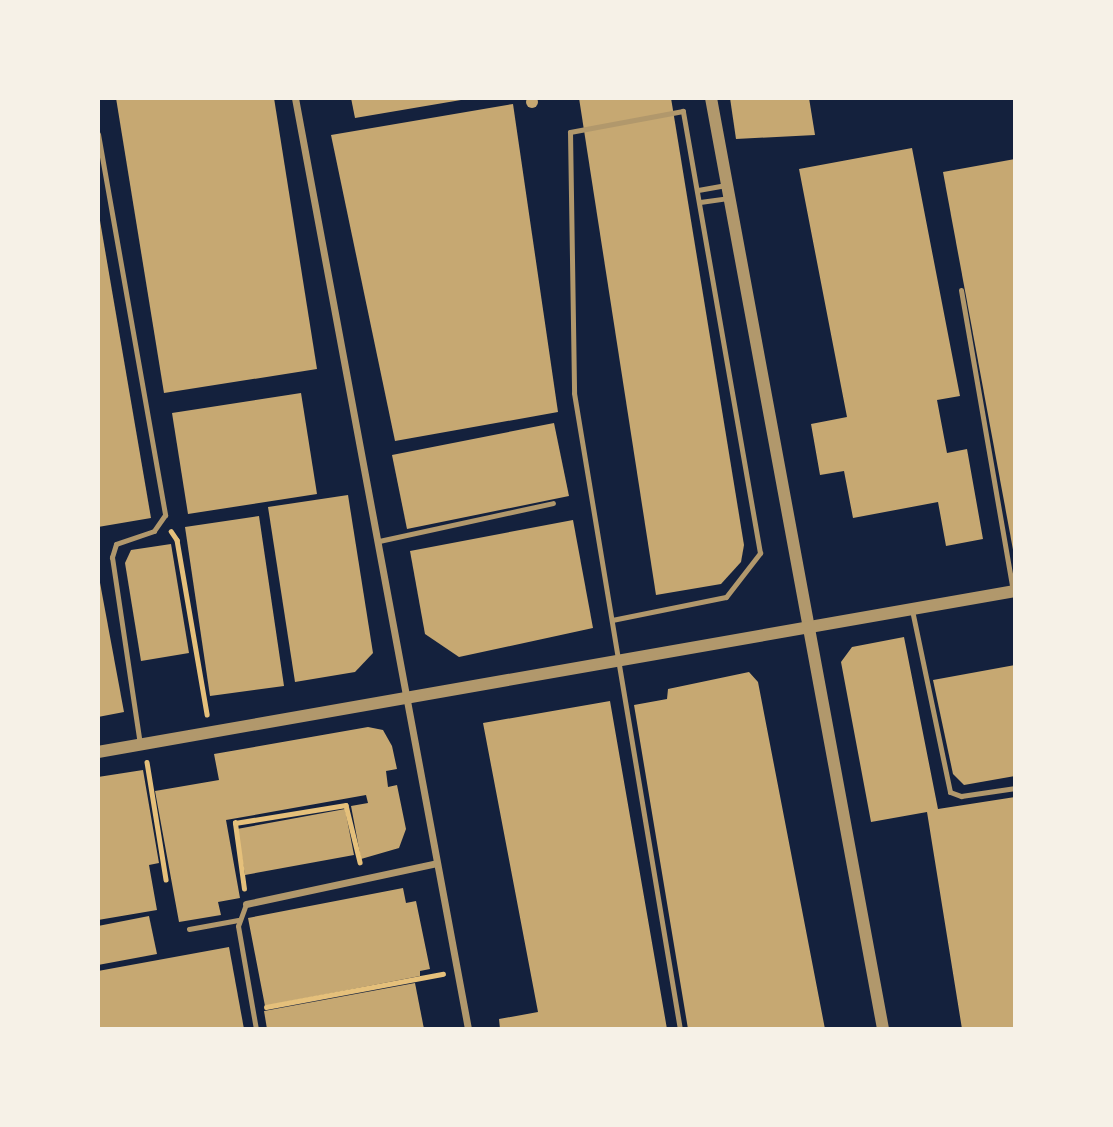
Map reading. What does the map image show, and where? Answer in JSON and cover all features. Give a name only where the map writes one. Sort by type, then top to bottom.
[{"type":"street","points":[[295,98],[468,1029]]},
{"type":"street","points":[[711,98],[731,191],[883,1029]]},
{"type":"street","points":[[98,752],[1014,591]]},
{"type":"street","points":[[246,904],[437,863]]},
{"type":"lane","points":[[612,620],[726,597],[760,553],[683,111],[570,132],[575,393],[618,659],[680,1029]]},
{"type":"lane","points":[[98,134],[163,522],[154,531],[116,544],[112,550],[142,744]]},
{"type":"lane","points":[[698,190],[731,191]]},
{"type":"lane","points":[[700,202],[731,191]]},
{"type":"lane","points":[[961,290],[1014,591]]},
{"type":"lane","points":[[379,541],[554,503]]},
{"type":"lane","points":[[912,609],[950,792],[961,796],[1015,788]]},
{"type":"lane","points":[[246,904],[238,920],[257,1029]]},
{"type":"lane","points":[[189,929],[238,920]]},
{"type":"path","points":[[163,522],[177,540],[210,732]]},
{"type":"path","points":[[142,744],[166,879]]},
{"type":"path","points":[[246,904],[235,824],[346,804],[363,878]]},
{"type":"path","points":[[253,1010],[458,971]]},
{"type":"building","points":[[527,97],[537,97],[537,107],[527,107]]},
{"type":"building","points":[[116,98],[274,98],[317,369],[164,393]]},
{"type":"building","points":[[351,98],[461,98],[461,100],[355,118]]},
{"type":"building","points":[[579,98],[671,98],[744,545],[741,562],[721,584],[656,595]]},
{"type":"building","points":[[730,98],[809,98],[815,135],[736,139]]},
{"type":"building","points":[[513,104],[558,412],[395,441],[331,135]]},
{"type":"building","points":[[912,148],[960,396],[937,400],[947,453],[967,449],[983,539],[946,546],[938,502],[853,518],[844,471],[820,475],[811,424],[847,417],[799,169]]},
{"type":"building","points":[[1015,159],[1015,555],[1014,555],[943,172]]},
{"type":"building","points":[[98,209],[151,518],[98,527]]},
{"type":"building","points":[[301,393],[317,494],[188,514],[172,413]]},
{"type":"building","points":[[554,423],[569,496],[407,529],[392,455]]},
{"type":"building","points":[[348,495],[373,653],[355,672],[295,682],[268,507]]},
{"type":"building","points":[[259,516],[284,686],[210,696],[185,527]]},
{"type":"building","points":[[573,520],[593,628],[459,657],[425,634],[410,551]]},
{"type":"building","points":[[171,544],[189,653],[141,661],[125,563],[131,550]]},
{"type":"building","points":[[98,572],[124,712],[98,717]]},
{"type":"building","points":[[904,637],[938,809],[1015,797],[1015,1029],[962,1029],[927,812],[871,822],[841,662],[852,647]]},
{"type":"building","points":[[1015,665],[1015,776],[964,785],[953,774],[933,680]]},
{"type":"building","points":[[749,672],[758,682],[825,1029],[688,1029],[634,705],[667,699],[668,689]]},
{"type":"building","points":[[610,701],[667,1029],[500,1029],[499,1019],[538,1012],[483,723]]},
{"type":"building","points":[[368,727],[383,730],[392,746],[397,769],[386,771],[388,787],[397,785],[406,829],[399,848],[361,859],[351,806],[368,803],[366,795],[226,820],[240,898],[218,902],[221,915],[179,922],[155,791],[219,780],[214,754]]},
{"type":"building","points":[[143,770],[159,863],[149,865],[157,910],[98,920],[98,777]]},
{"type":"building","points":[[345,809],[354,855],[245,875],[237,829]]},
{"type":"building","points":[[403,888],[406,903],[416,901],[430,969],[420,971],[420,976],[265,1006],[248,918]]},
{"type":"building","points":[[149,916],[157,954],[98,965],[98,926]]},
{"type":"building","points":[[229,947],[244,1029],[100,1029],[98,971]]},
{"type":"building","points":[[415,983],[424,1029],[267,1029],[264,1011]]}]
